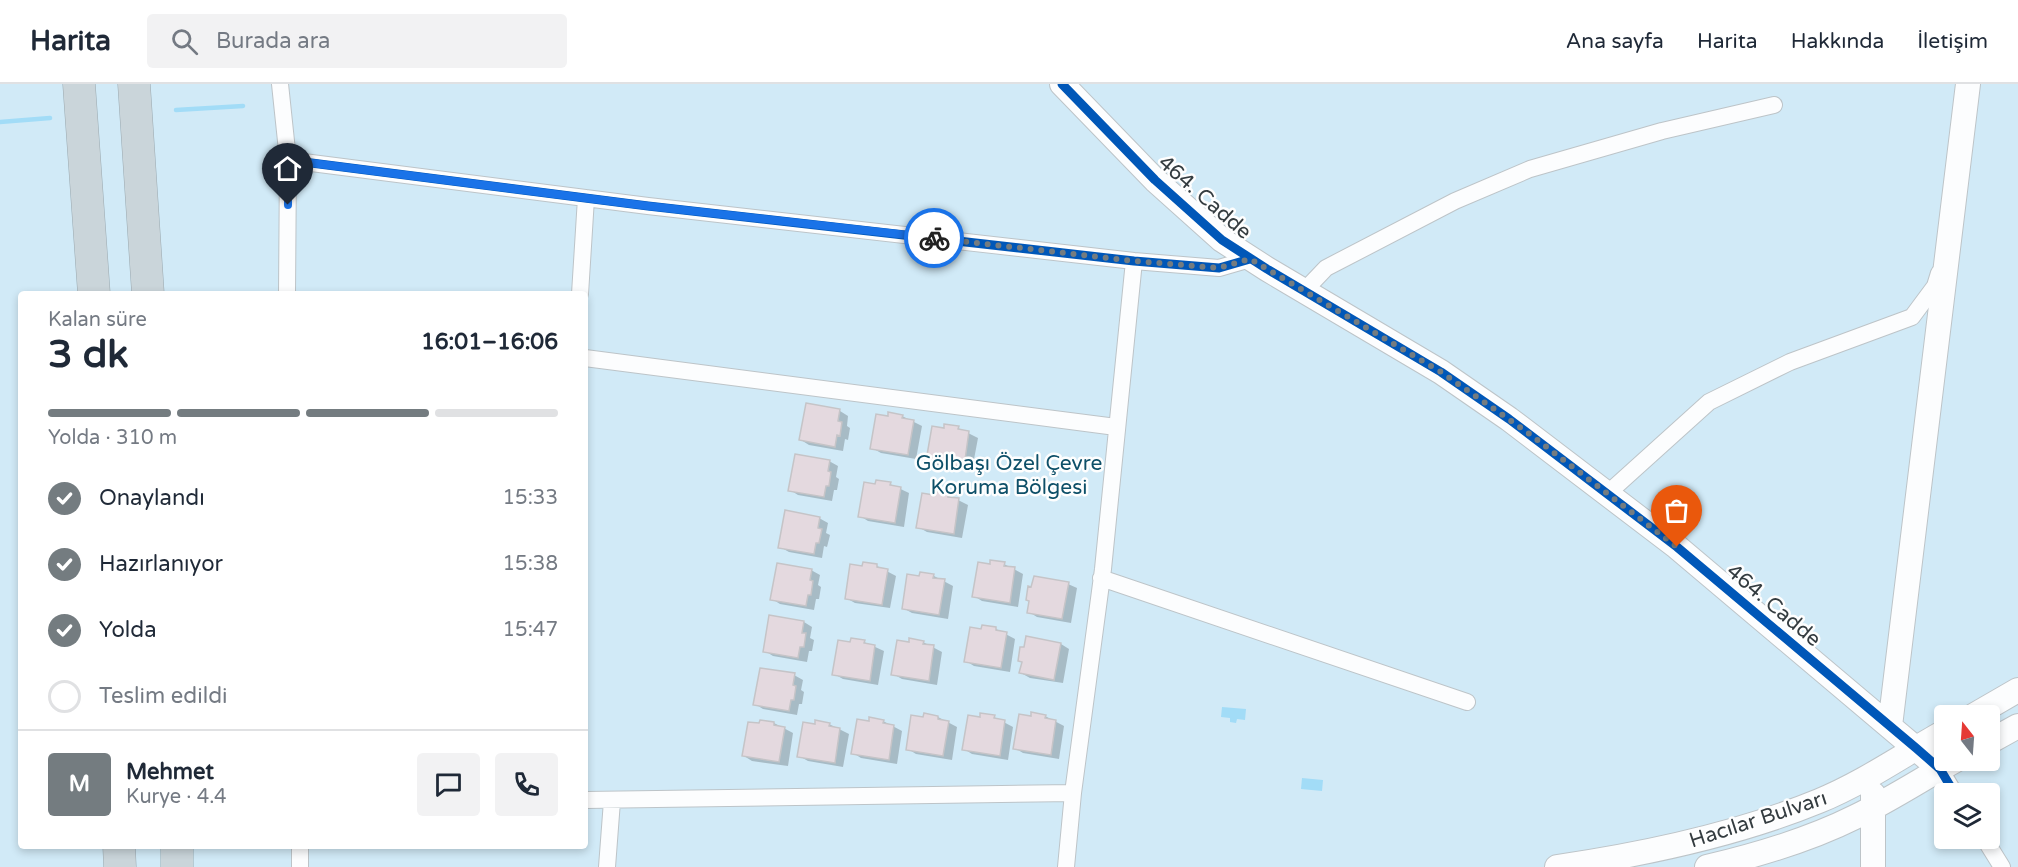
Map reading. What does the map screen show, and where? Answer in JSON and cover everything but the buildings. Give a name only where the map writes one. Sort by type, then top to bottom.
[{"type":"highway","points":[[79,84],[94,291]]},
{"type":"highway","points":[[134,84],[148,291]]},
{"type":"highway","points":[[119,849],[120,867]]},
{"type":"highway","points":[[177,849],[177,867]]},
{"type":"street","points":[[280,84],[288,160],[287,291]]},
{"type":"street","name":"464. Cadde","points":[[1062,84],[1183,206],[1213,233],[1250,259],[1441,372],[1518,426],[1677,547],[1916,748],[1934,758]]},
{"type":"street","points":[[1890,726],[1968,84]]},
{"type":"street","points":[[1305,290],[1326,268],[1455,201],[1530,170],[1662,131],[1774,105]]},
{"type":"street","points":[[288,160],[586,198],[1134,261],[1219,268],[1250,259]]},
{"type":"street","points":[[580,291],[586,198]]},
{"type":"street","points":[[1607,494],[1709,402],[1790,362],[1912,317],[1935,286],[1949,242]]},
{"type":"street","points":[[1066,867],[1073,793],[1101,578],[1134,261]]},
{"type":"street","points":[[588,358],[1116,427]]},
{"type":"street","points":[[1101,578],[1467,702]]},
{"type":"street","points":[[1992,705],[2018,690]]},
{"type":"street","points":[[2000,736],[2018,726]]},
{"type":"street","name":"Hacılar Bulvarı","points":[[1557,867],[1659,849],[1719,834],[1819,801],[1934,738]]},
{"type":"street","name":"Hacılar Bulvarı","points":[[1707,867],[1765,852],[1832,828],[1874,808],[1938,771]]},
{"type":"street","points":[[1871,774],[1874,808],[1873,867]]},
{"type":"street","points":[[588,800],[1073,793]]},
{"type":"street","points":[[607,867],[612,801]]},
{"type":"street","points":[[300,849],[300,867]]},
{"type":"street","points":[[1991,849],[2002,867]]},
{"type":"green space","name":"Gölbaşı Özel Çevre Koruma Bölgesi","points":[[0,84],[2018,84],[2018,867],[0,867]]},
{"type":"water","points":[[1222,707],[1246,709],[1245,720],[1237,719],[1236,723],[1230,722],[1230,718],[1221,717]]},
{"type":"water","points":[[1302,778],[1323,780],[1322,791],[1301,789]]},
{"type":"waterway","points":[[176,110],[243,106]]},
{"type":"waterway","points":[[0,122],[50,118]]},
{"type":"cycle path","points":[[1062,84],[1155,180],[1222,240],[1441,372],[1509,419],[1677,547],[1916,748],[1940,769],[1948,783]]},
{"type":"cycle path","points":[[288,160],[648,206],[1134,261],[1219,268],[1250,259]]},
{"type":"way so far","points":[[934,238],[1134,261],[1219,268],[1250,259],[1441,372],[1527,432],[1677,547]]},
{"type":"route","points":[[288,205],[288,160],[648,206],[934,238]]}]
